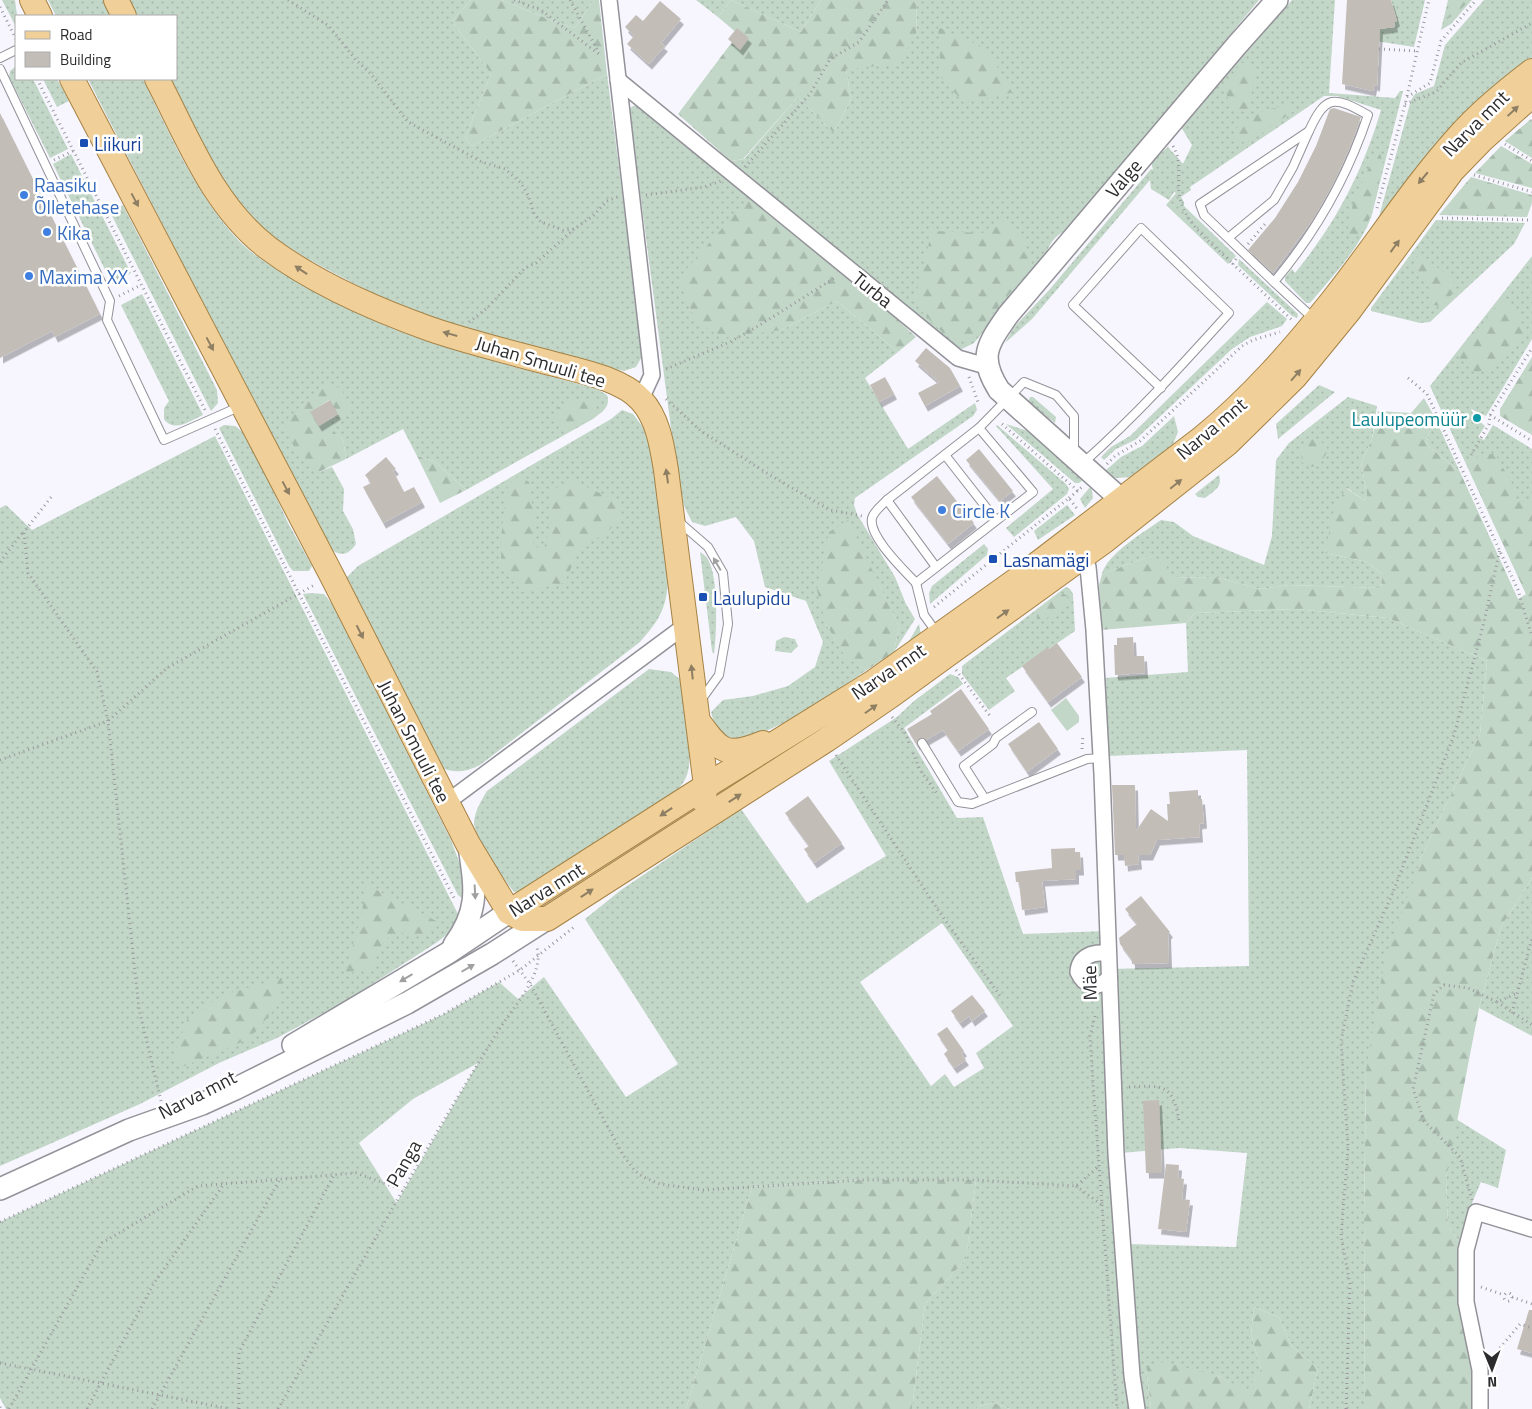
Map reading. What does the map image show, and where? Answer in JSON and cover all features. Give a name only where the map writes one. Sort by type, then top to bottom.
[{"type":"main road","points":[[32,0],[40,15]]},
{"type":"main road","points":[[116,0],[124,15]]},
{"type":"main road","name":"Valge","points":[[986,366],[991,339],[1008,315],[1237,44],[1277,0]]},
{"type":"main road","name":"Narva mnt","points":[[129,1130],[164,1110],[300,1042],[448,953],[706,786],[872,683],[1074,548],[1088,523],[1130,506],[1231,414],[1272,372],[1306,319],[1460,134],[1532,71]]},
{"type":"main road","name":"Juhan Smuuli tee","points":[[73,80],[332,576],[446,803],[509,912]]},
{"type":"main road","name":"Juhan Smuuli tee","points":[[158,80],[203,168],[230,212],[267,247],[310,276],[370,304],[454,336],[605,378],[647,386],[652,416],[661,441],[706,786]]},
{"type":"main road","name":"Narva mnt","points":[[0,1189],[129,1130],[202,1104],[407,1003],[538,925],[826,740],[1130,506],[1228,443],[1295,377],[1349,311],[1452,171],[1483,138],[1532,95]]},
{"type":"main road","points":[[986,366],[992,380],[1006,399],[1078,459],[1130,506]]},
{"type":"main road","points":[[696,714],[714,744],[729,750],[740,751],[752,748],[801,727]]},
{"type":"main road","points":[[679,833],[695,816],[702,804],[706,786]]},
{"type":"main road","points":[[448,953],[467,928],[475,901],[468,844]]},
{"type":"main road","points":[[509,912],[538,925]]},
{"type":"street","points":[[609,0],[632,196],[647,386]]},
{"type":"street","name":"Turba","points":[[618,80],[958,358],[986,366]]},
{"type":"street","name":"Mäe","points":[[1074,548],[1088,567],[1092,599],[1101,758],[1113,1088],[1127,1317],[1136,1409]]},
{"type":"street","points":[[446,803],[686,625]]},
{"type":"street","points":[[1108,954],[1100,952],[1090,954],[1082,960],[1078,972],[1083,980],[1093,986],[1101,984],[1108,979]]},
{"type":"street","points":[[1480,1409],[1480,1370],[1466,1302],[1466,1250],[1476,1212],[1532,1229]]},
{"type":"lane","points":[[0,58],[15,50]]},
{"type":"lane","points":[[0,69],[110,301],[107,320],[164,440],[242,405]]},
{"type":"lane","points":[[1228,238],[1274,200],[1294,167],[1322,106],[1331,101],[1351,105],[1368,115],[1344,179],[1325,213],[1302,248],[1274,282]]},
{"type":"lane","points":[[1306,319],[1274,282],[1204,215],[1200,204],[1309,131]]},
{"type":"lane","points":[[1078,459],[1128,423],[1161,388],[1229,313],[1141,228],[1073,305],[1161,388]]},
{"type":"lane","points":[[940,636],[924,615],[916,583],[878,540],[872,518],[887,500],[979,428],[1024,382],[1056,395],[1074,416],[1078,459]]},
{"type":"lane","points":[[916,583],[1033,492],[979,428]]},
{"type":"lane","points":[[945,454],[996,520]]},
{"type":"lane","points":[[887,500],[936,567]]},
{"type":"lane","points":[[672,516],[708,547],[723,573],[728,624],[719,675],[696,714]]},
{"type":"lane","points":[[986,799],[964,766],[993,744],[996,738],[1032,712]]},
{"type":"lane","points":[[922,743],[958,802],[972,804],[1087,760],[1101,758]]},
{"type":"path","points":[[288,0],[329,26],[355,59],[371,74],[408,122],[482,162],[505,168],[521,183],[529,197],[534,214],[541,222],[563,230],[574,229]]},
{"type":"path","points":[[514,0],[541,10],[600,55]]},
{"type":"path","points":[[570,0],[600,55],[618,80]]},
{"type":"path","points":[[454,336],[486,309],[525,268],[536,263],[574,229],[593,216],[607,200],[704,187],[736,176],[810,94],[830,59],[859,42],[888,0]]},
{"type":"path","points":[[1376,213],[1429,0]]},
{"type":"path","points":[[1406,97],[1430,84],[1441,41],[1476,0]]},
{"type":"path","points":[[0,7],[15,37]]},
{"type":"path","points":[[1404,104],[1436,92],[1461,63],[1532,23]]},
{"type":"path","points":[[1380,49],[1417,51]]},
{"type":"path","points":[[38,80],[456,901]]},
{"type":"path","points":[[1500,141],[1532,161]]},
{"type":"path","points":[[45,164],[73,151]]},
{"type":"path","points":[[1469,173],[1532,192]]},
{"type":"path","points":[[1115,456],[1140,441],[1242,346],[1253,340],[1287,330],[1306,319],[1233,264],[1270,217],[1274,200]]},
{"type":"path","points":[[1439,217],[1532,220]]},
{"type":"path","points":[[849,269],[738,338],[647,386],[701,431],[770,475],[830,510],[872,518]]},
{"type":"path","points":[[110,301],[141,285]]},
{"type":"path","points":[[1470,455],[1490,424],[1490,415],[1532,348]]},
{"type":"path","points":[[962,359],[979,404]]},
{"type":"path","points":[[1408,378],[1426,394],[1518,590],[1532,637]]},
{"type":"path","points":[[1490,415],[1532,442]]},
{"type":"path","points":[[1002,424],[1078,491]]},
{"type":"path","points":[[0,562],[52,496]]},
{"type":"path","points":[[933,607],[1069,498],[1088,523]]},
{"type":"path","points":[[24,532],[28,573],[97,672],[108,721],[138,1009],[152,1070],[164,1110]]},
{"type":"path","points":[[1346,1409],[1350,1284],[1341,1236],[1348,1148],[1341,1040],[1353,982],[1391,897],[1454,735],[1484,622],[1500,549]]},
{"type":"path","points":[[0,760],[108,721],[167,668],[332,576]]},
{"type":"path","points":[[953,666],[990,716]]},
{"type":"path","points":[[826,740],[942,916],[1001,996]]},
{"type":"path","name":"Panga","points":[[278,1409],[479,1062],[537,972],[539,953],[538,925]]},
{"type":"path","points":[[1512,1013],[1532,938]]},
{"type":"path","points":[[511,957],[530,984],[623,1155],[635,1172],[660,1184],[703,1190],[862,1180],[976,1180],[1076,1186],[1102,1204]]},
{"type":"path","points":[[1476,1212],[1460,1157],[1424,1121],[1413,1089],[1434,994],[1444,985],[1468,988],[1497,1002],[1532,1025]]},
{"type":"path","points":[[1497,1002],[1518,993]]},
{"type":"path","points":[[1113,1088],[1158,1086],[1168,1091],[1176,1100],[1179,1121]]},
{"type":"path","points":[[1076,1186],[1099,1166]]},
{"type":"path","points":[[9,1409],[102,1243],[198,1186],[356,1173],[404,1190]]},
{"type":"path","points":[[238,1409],[239,1352],[335,1175]]},
{"type":"path","points":[[152,1409],[280,1179]]},
{"type":"path","points":[[87,1409],[154,1283],[224,1184]]},
{"type":"path","points":[[1466,1285],[1478,1286],[1504,1296],[1509,1293],[1512,1297],[1532,1304]]},
{"type":"path","points":[[1500,1348],[1520,1324],[1532,1328]]},
{"type":"path","points":[[0,1363],[230,1409]]},
{"type":"green space","points":[[2,0],[15,0],[17,15],[15,15],[15,25]]},
{"type":"green space","points":[[48,0],[103,0],[110,15],[56,15]]},
{"type":"green space","points":[[127,0],[471,0],[452,21],[491,74],[465,138],[472,146],[607,74],[643,355],[636,367],[624,371],[502,343],[445,325],[365,289],[311,261],[277,240],[256,223],[224,182],[169,80],[178,80],[178,15],[134,15]]},
{"type":"green space","points":[[471,0],[502,0],[575,28],[594,0],[599,0],[607,74],[472,146],[465,138],[491,74],[452,21]]},
{"type":"green space","points":[[502,0],[594,0],[575,28]]},
{"type":"green space","points":[[696,0],[731,0],[718,17]]},
{"type":"green space","points":[[731,0],[821,0],[801,32]]},
{"type":"green space","points":[[731,0],[801,32],[821,0],[917,0],[916,34],[899,64],[846,69],[851,99],[834,133],[798,97],[743,159],[731,161],[678,114],[738,34],[718,17]]},
{"type":"green space","points":[[917,0],[1259,0],[1070,227],[1055,238],[1046,255],[974,343],[962,349],[954,346],[924,322],[731,161],[744,159],[798,97],[834,133],[851,99],[846,69],[916,34]]},
{"type":"green space","points":[[1292,0],[1335,0],[1329,93],[1395,98],[1400,91],[1403,91],[1371,218],[1352,252],[1336,273],[1310,303],[1306,303],[1285,281],[1285,277],[1292,269],[1295,273],[1310,254],[1347,196],[1366,154],[1381,110],[1337,96],[1324,96],[1190,187],[1191,190],[1181,197],[1184,206],[1236,256],[1228,264],[1166,205],[1176,193],[1174,192],[1169,200],[1151,189],[1150,180],[1032,319],[1005,343],[1014,327],[1050,289],[1151,169],[1153,170],[1151,161],[1168,147],[1183,164],[1192,145],[1181,127]]},
{"type":"green space","points":[[1391,0],[1425,0],[1414,47],[1376,41],[1371,30],[1395,27],[1394,22],[1397,21]]},
{"type":"green space","points":[[1448,0],[1472,0],[1451,24],[1441,30]]},
{"type":"green space","points":[[1450,0],[1466,0],[1467,3],[1449,18],[1447,17]]},
{"type":"green space","points":[[1484,0],[1532,0],[1532,59],[1377,224],[1411,100],[1415,94],[1434,86],[1445,45]]},
{"type":"green space","points":[[938,27],[983,47],[1015,92],[964,103],[941,77]]},
{"type":"green space","points":[[1249,62],[1255,75],[1248,113],[1239,110],[1232,104],[1223,87],[1241,63]]},
{"type":"green space","points":[[15,67],[15,80],[34,80],[68,149],[50,158],[9,77],[10,71]]},
{"type":"green space","points":[[44,80],[58,80],[69,101],[57,107]]},
{"type":"green space","points":[[89,80],[143,80],[185,164],[210,204],[247,249],[275,269],[350,309],[412,336],[464,353],[597,389],[607,395],[607,406],[593,419],[466,490],[434,461],[417,456],[403,429],[346,459],[343,439],[323,423],[334,417],[345,417],[341,389],[303,404],[297,411],[319,472],[332,467],[344,489],[343,511],[353,529],[356,544],[350,551],[343,554],[328,547]]},
{"type":"green space","points":[[642,105],[753,199],[781,330],[837,301],[898,352],[865,378],[908,449],[975,403],[977,410],[973,416],[855,498],[854,505],[857,514],[895,577],[906,604],[915,619],[894,652],[899,626],[847,520],[826,624],[846,657],[867,670],[783,723],[747,738],[730,741],[716,729],[711,712],[723,700],[753,696],[788,686],[815,667],[823,642],[806,601],[765,587],[754,541],[736,517],[705,526],[692,522],[684,506],[676,466],[629,109],[633,106]]},
{"type":"green space","points":[[1287,105],[1295,110],[1264,132],[1236,145],[1233,139],[1239,123],[1266,110]]},
{"type":"green space","points":[[1531,119],[1532,121],[1532,158],[1505,141]]},
{"type":"green space","points":[[1501,146],[1532,164],[1532,188],[1475,173]]},
{"type":"green space","points":[[71,154],[131,273],[112,284],[53,164]]},
{"type":"green space","points":[[1380,154],[1383,162],[1372,212],[1366,225],[1354,241],[1347,234],[1353,203],[1373,158]]},
{"type":"green space","points":[[1471,177],[1532,195],[1532,203],[1527,217],[1439,215]]},
{"type":"green space","points":[[753,199],[858,283],[916,337],[898,352],[837,301],[781,330],[722,338],[695,320],[679,278],[745,202]]},
{"type":"green space","points":[[123,205],[217,390],[218,403],[211,411],[110,212]]},
{"type":"green space","points":[[1436,220],[1525,223],[1514,244],[1430,322],[1420,323],[1371,311],[1371,308]]},
{"type":"green space","points":[[1002,221],[1018,232],[1033,259],[1028,272],[973,336],[963,342],[955,340],[936,326],[914,302],[932,231],[983,233]]},
{"type":"green space","points":[[1420,254],[1453,280],[1454,292],[1441,306],[1432,305],[1428,285],[1416,271],[1414,261]]},
{"type":"green space","points":[[1532,256],[1532,339],[1486,416],[1471,409],[1475,418],[1485,426],[1478,437],[1484,440],[1493,425],[1532,449],[1532,614],[1526,594],[1430,386]]},
{"type":"green space","points":[[1239,259],[1298,314],[1297,318],[1292,316],[1238,265]]},
{"type":"green space","points":[[142,294],[203,415],[188,423],[172,425],[164,419],[164,408],[169,401],[121,305]]},
{"type":"green space","points":[[1501,300],[1519,313],[1524,333],[1493,371],[1473,372],[1458,356]]},
{"type":"green space","points":[[1267,302],[1287,319],[1282,326],[1250,337],[1232,349],[1135,440],[1116,449],[1104,460],[1101,457],[1111,447],[1130,436]]},
{"type":"green space","points":[[1532,357],[1532,435],[1500,416],[1500,409]]},
{"type":"green space","points":[[323,385],[341,388],[351,412],[345,417],[334,417],[338,414],[329,400],[311,412],[343,439],[346,459],[319,472],[294,447],[284,422]]},
{"type":"green space","points":[[1319,385],[1335,392],[1278,439],[1276,424]]},
{"type":"green space","points":[[1030,397],[1033,397],[1056,417],[1055,423],[1028,402]]},
{"type":"green space","points":[[1348,397],[1377,406],[1372,439],[1361,463],[1367,495],[1365,501],[1347,488],[1325,553],[1367,562],[1382,574],[1381,588],[1289,585],[1261,589],[1219,578],[1169,577],[1151,556],[1102,574],[1105,566],[1118,551],[1161,520],[1174,522],[1193,536],[1264,565],[1272,536],[1276,460],[1289,443]]},
{"type":"green space","points":[[1424,398],[1434,416],[1426,444],[1460,472],[1518,599],[1526,594],[1466,463],[1483,454],[1495,454],[1514,487],[1516,501],[1532,502],[1532,878],[1501,927],[1479,1008],[1446,1179],[1448,1227],[1466,1250],[1480,1409],[1365,1409],[1364,1217],[1366,1071],[1384,964],[1421,858],[1480,734],[1487,661],[1388,618],[1296,609],[1195,613],[1186,623],[1101,630],[1099,585],[1102,574],[1151,556],[1165,562],[1170,577],[1219,578],[1261,589],[1289,585],[1381,588],[1382,574],[1367,562],[1325,553],[1333,513],[1346,488],[1365,501],[1367,495],[1361,463],[1372,439],[1378,411],[1411,413]]},
{"type":"green space","points":[[574,399],[595,400],[597,410],[593,418],[565,432],[555,418],[556,409]]},
{"type":"green space","points":[[622,410],[633,414],[642,426],[653,450],[668,581],[665,600],[660,614],[640,642],[480,765],[460,771],[450,771],[440,767],[347,577],[358,566],[611,419]]},
{"type":"green space","points":[[1174,416],[1178,432],[1171,449],[1133,477],[1116,478],[1104,472],[1121,457],[1142,446]]},
{"type":"green space","points":[[1434,416],[1460,472],[1426,444]]},
{"type":"green space","points":[[1006,424],[1028,431],[1083,480],[1075,483]]},
{"type":"green space","points":[[224,425],[235,426],[248,436],[288,523],[312,566],[309,571],[293,571],[289,566],[219,428]]},
{"type":"green space","points":[[997,425],[1066,484],[1069,489],[1067,494],[1014,537],[1006,528],[1053,489]]},
{"type":"green space","points":[[215,436],[460,918],[453,930],[436,943],[344,1002],[277,1038],[219,1063],[140,1104],[0,1166],[0,508],[6,505],[32,530]]},
{"type":"green space","points":[[1314,439],[1327,445],[1326,454],[1317,467],[1307,466],[1302,462],[1301,451],[1304,442]]},
{"type":"green space","points":[[417,456],[434,461],[466,490],[440,503]]},
{"type":"green space","points":[[1219,475],[1219,486],[1212,493],[1205,498],[1198,497],[1195,494]]},
{"type":"green space","points":[[519,476],[529,482],[534,516],[533,547],[544,548],[552,521],[549,492],[571,480],[622,503],[621,519],[608,531],[580,549],[564,583],[522,592],[501,563],[502,527],[508,485]]},
{"type":"green space","points":[[1091,486],[1093,498],[1085,508],[1080,499]]},
{"type":"green space","points":[[1067,505],[1075,515],[1038,540],[1034,531]]},
{"type":"green space","points":[[848,520],[899,626],[894,652],[867,670],[846,658],[826,624],[817,590],[829,532]]},
{"type":"green space","points":[[984,544],[988,549],[987,555],[930,604],[929,593],[932,586]]},
{"type":"green space","points":[[700,552],[706,557],[713,572],[716,595],[714,654],[712,651]]},
{"type":"green space","points":[[1066,587],[1073,594],[1075,631],[1006,678],[1015,691],[989,710],[962,674],[962,666]]},
{"type":"green space","points":[[1062,593],[1068,596],[1064,605],[1052,616],[1037,619],[1037,611]]},
{"type":"green space","points":[[303,594],[324,594],[332,604],[451,840],[465,878],[464,900],[458,895]]},
{"type":"green space","points":[[1296,609],[1388,618],[1487,661],[1480,734],[1421,858],[1366,1071],[1364,1217],[1365,1409],[1309,1409],[1318,1368],[1292,1347],[1279,1317],[1254,1307],[1251,1334],[1261,1369],[1247,1392],[1218,1376],[1146,1366],[1151,1409],[1010,1409],[994,1403],[978,1406],[977,1409],[912,1409],[925,1304],[966,1259],[976,1180],[862,1180],[752,1187],[686,1409],[6,1409],[0,1398],[0,1222],[444,1014],[499,982],[518,999],[544,977],[626,1097],[678,1064],[585,919],[621,890],[741,809],[807,903],[886,856],[829,761],[897,717],[914,701],[950,674],[958,677],[963,684],[904,728],[957,818],[983,817],[1023,934],[1107,931],[1108,969],[1249,966],[1247,750],[1109,756],[1105,678],[1188,672],[1186,623],[1195,613]],"holes":[[[942,923],[1013,1026],[976,1053],[984,1068],[954,1087],[945,1074],[931,1086],[860,982]],[[478,1063],[396,1202],[359,1143],[413,1099]],[[1179,1148],[1247,1153],[1236,1247],[1128,1244],[1121,1153]]]},
{"type":"green space","points":[[919,624],[921,635],[906,646]]},
{"type":"green space","points":[[784,637],[795,639],[798,646],[791,653],[775,651],[776,641]]},
{"type":"green space","points":[[649,669],[671,672],[682,681],[688,727],[689,763],[687,775],[681,786],[674,794],[522,893],[514,892],[485,849],[474,824],[480,803],[487,791]]},
{"type":"green space","points":[[1066,698],[1079,716],[1079,722],[1067,731],[1051,710]]},
{"type":"green space","points":[[1532,878],[1532,1036],[1479,1008],[1501,927]]},
{"type":"green space","points":[[367,885],[438,922],[420,936],[407,933],[394,934],[385,941],[379,951],[375,968],[345,974],[361,916]]},
{"type":"green space","points":[[282,978],[280,1003],[249,1039],[182,1067],[174,1054],[188,1018],[223,995]]},
{"type":"green space","points":[[1456,1119],[1506,1150],[1498,1188],[1481,1182],[1472,1203],[1476,1212],[1466,1250],[1448,1227],[1446,1179]]},
{"type":"green space","points":[[862,1180],[976,1180],[966,1259],[925,1304],[912,1409],[686,1409],[752,1187]]},
{"type":"green space","points":[[1254,1307],[1279,1317],[1292,1347],[1318,1368],[1309,1409],[1151,1409],[1146,1366],[1164,1362],[1218,1376],[1247,1391],[1261,1369],[1251,1334]]},
{"type":"green space","points":[[994,1403],[1010,1409],[977,1409],[978,1406]]},
{"type":"building","points":[[1347,0],[1391,0],[1397,21],[1394,22],[1395,27],[1380,29],[1377,86],[1374,85],[1373,91],[1342,84]]},
{"type":"building","points":[[660,1],[681,19],[661,43],[665,46],[649,64],[627,44],[634,36],[625,27],[636,15],[643,21]]},
{"type":"building","points":[[737,28],[749,38],[740,50],[728,39]]},
{"type":"building","points":[[1334,108],[1361,117],[1350,147],[1335,180],[1314,218],[1273,273],[1248,250],[1275,218],[1298,182],[1316,146],[1330,109]]},
{"type":"building","points":[[0,113],[100,314],[55,337],[52,331],[0,358]]},
{"type":"building","points":[[926,348],[950,368],[960,386],[925,406],[918,393],[939,382],[915,361]]},
{"type":"building","points":[[885,377],[894,394],[879,402],[870,385]]},
{"type":"building","points":[[330,400],[338,414],[319,426],[310,412]]},
{"type":"building","name":"Circle K","points":[[979,449],[1013,491],[1000,501],[966,460]]},
{"type":"building","points":[[386,457],[396,469],[393,471],[404,492],[414,487],[422,502],[383,523],[363,487],[371,483],[365,475]]},
{"type":"building","name":"Circle K","points":[[937,476],[974,523],[948,544],[911,497]]},
{"type":"building","points":[[1133,637],[1134,656],[1144,656],[1145,673],[1115,675],[1114,645],[1117,645],[1117,638]]},
{"type":"building","points":[[1057,643],[1082,677],[1048,702],[1022,666],[1048,647],[1049,649]]},
{"type":"building","points":[[961,689],[989,729],[958,751],[943,730],[926,740],[920,738],[917,745],[907,729],[932,714],[930,711]]},
{"type":"building","points":[[1039,722],[1058,749],[1027,772],[1008,744]]},
{"type":"building","points":[[1112,785],[1135,785],[1136,831],[1151,809],[1168,821],[1167,804],[1170,804],[1169,792],[1198,790],[1198,799],[1202,799],[1204,823],[1199,824],[1200,837],[1157,840],[1150,855],[1138,855],[1139,864],[1125,866],[1124,855],[1115,855]]},
{"type":"building","points":[[808,796],[842,843],[814,863],[804,849],[809,846],[785,813]]},
{"type":"building","points":[[1075,848],[1075,852],[1080,852],[1081,870],[1076,870],[1076,879],[1042,881],[1045,907],[1022,910],[1019,882],[1016,882],[1015,872],[1052,868],[1051,849]]},
{"type":"building","points":[[1141,896],[1170,932],[1168,934],[1169,963],[1132,964],[1132,960],[1120,944],[1119,938],[1137,924],[1125,909]]},
{"type":"building","points":[[972,995],[985,1011],[972,1021],[969,1016],[960,1023],[951,1011]]},
{"type":"building","points":[[947,1027],[964,1051],[961,1053],[966,1060],[954,1068],[944,1054],[948,1050],[937,1034]]},
{"type":"building","points":[[1159,1100],[1162,1173],[1146,1173],[1143,1101]]},
{"type":"building","points":[[1166,1164],[1179,1165],[1178,1178],[1184,1179],[1182,1199],[1190,1200],[1186,1232],[1158,1229]]},
{"type":"building","points":[[1529,1310],[1532,1310],[1532,1353],[1517,1349]]},
{"type":"place","name":"Liikuri","points":[[84,143]]},
{"type":"place","name":"Raasiku Õlletehase","points":[[24,195]]},
{"type":"place","name":"Kika","points":[[47,232]]},
{"type":"place","name":"Maxima XX","points":[[29,276]]},
{"type":"place","name":"Laulupeomüür","points":[[1477,418]]},
{"type":"place","name":"Circle K","points":[[942,510]]},
{"type":"place","name":"Lasnamägi","points":[[993,559]]},
{"type":"place","name":"Laulupidu","points":[[703,597]]}]
